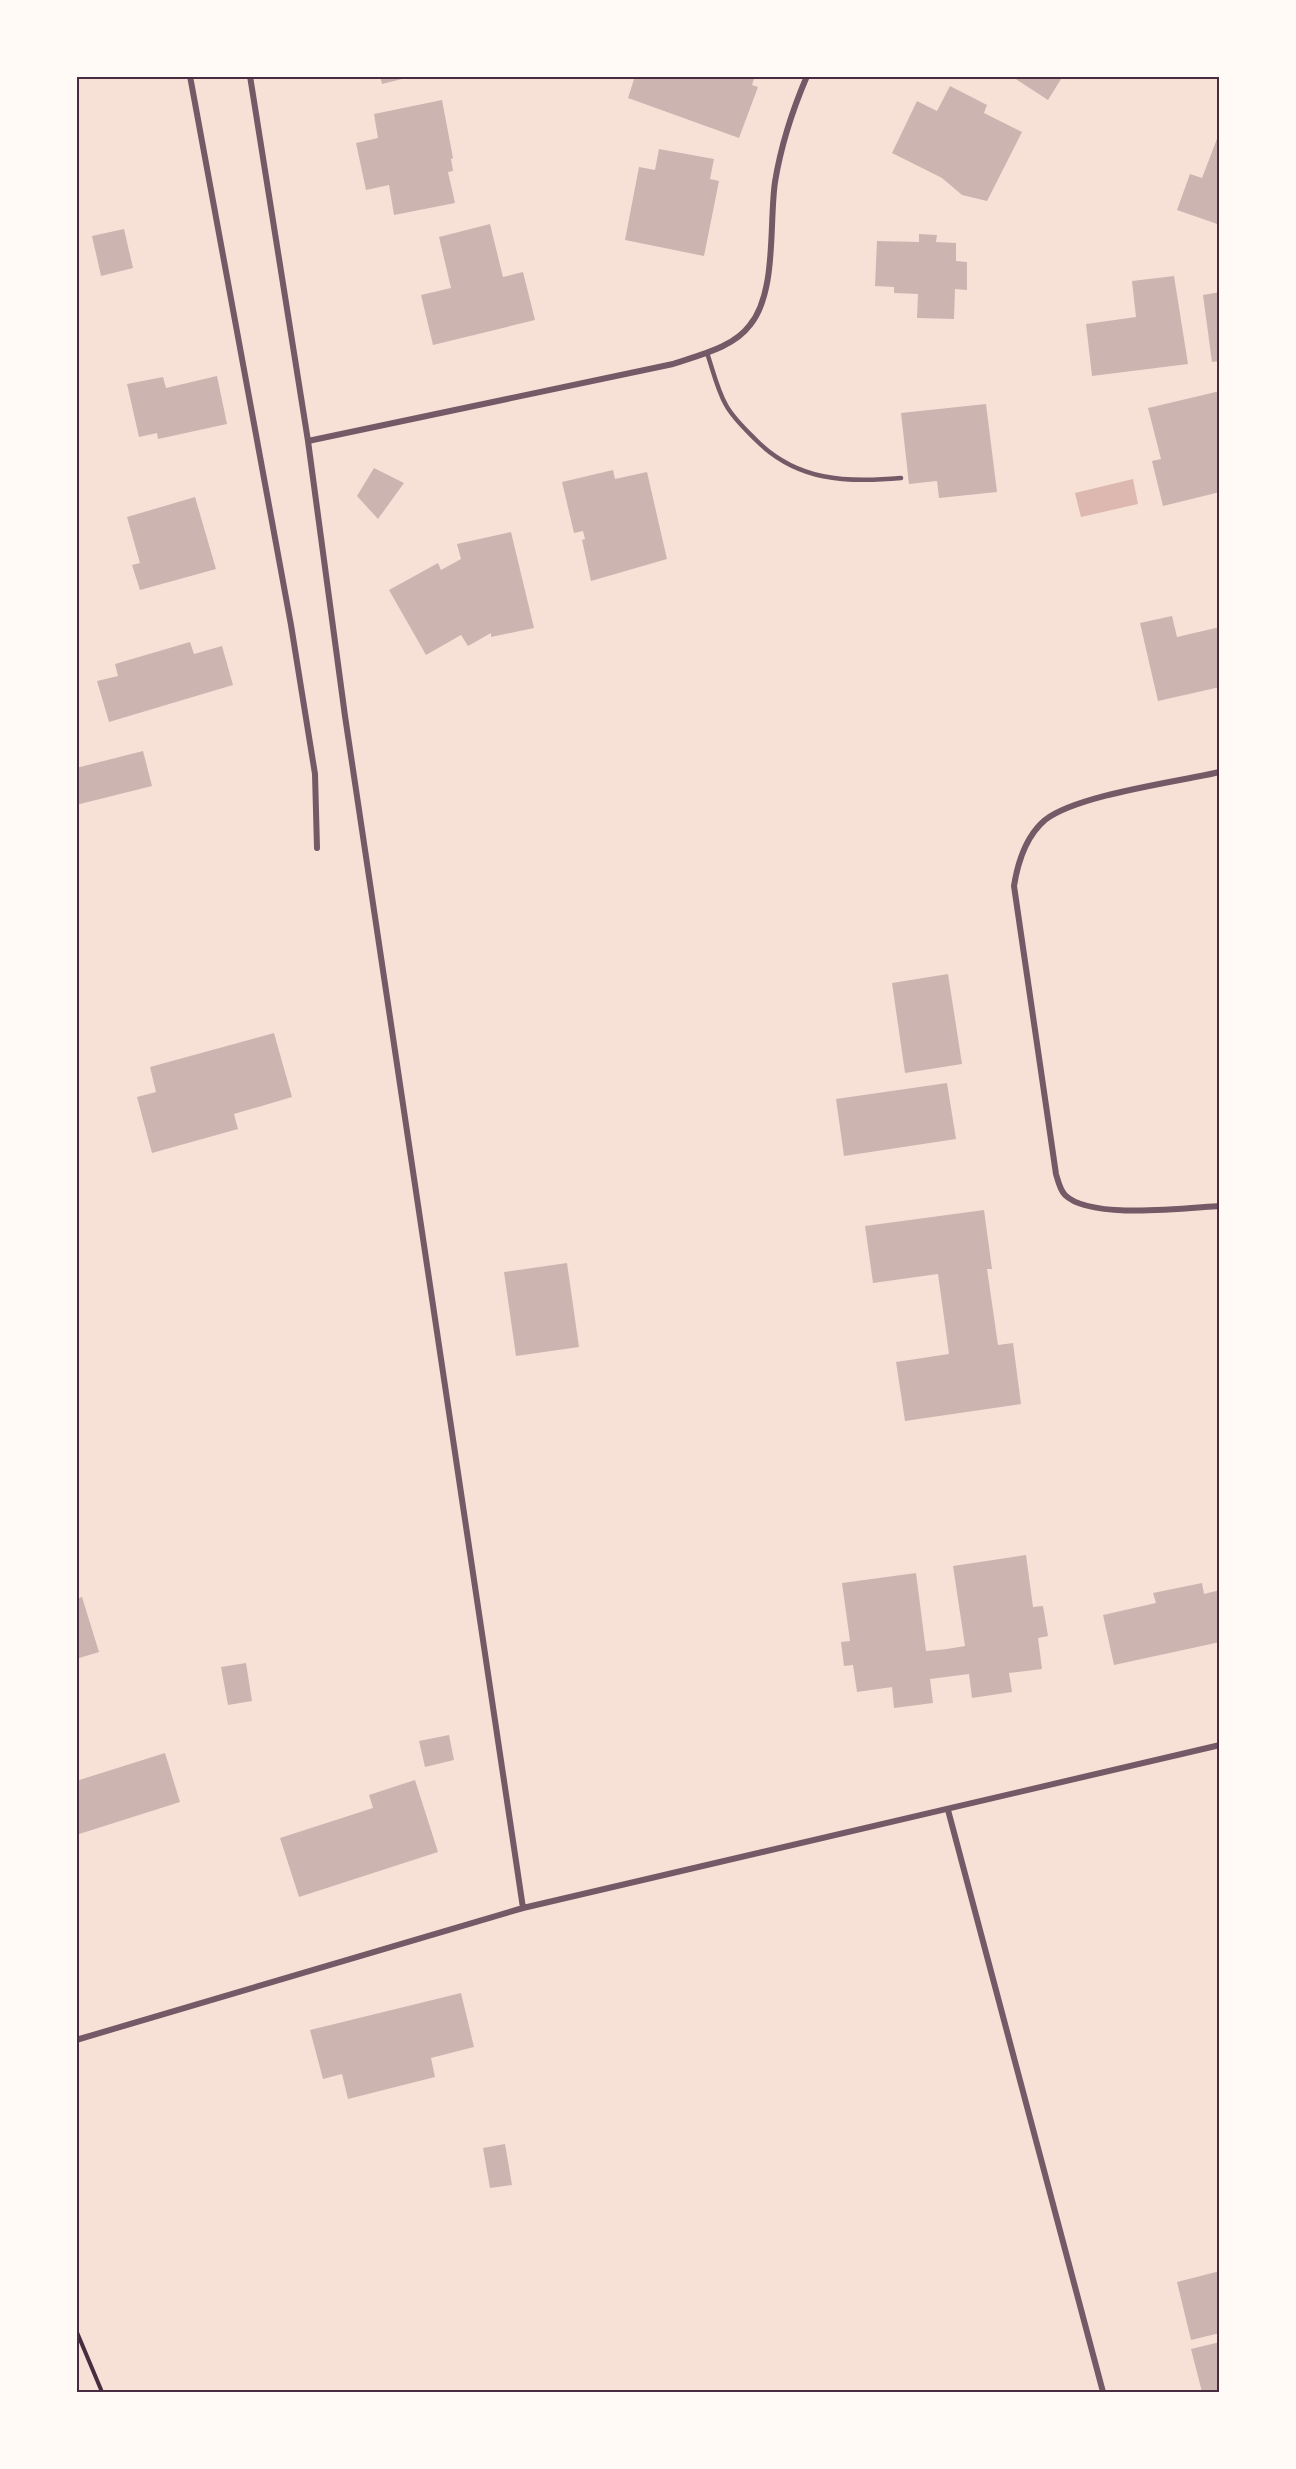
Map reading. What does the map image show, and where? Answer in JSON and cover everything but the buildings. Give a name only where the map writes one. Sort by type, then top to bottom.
[{"type":"street","points":[[190,76],[293,637],[315,774],[317,848]]},
{"type":"street","points":[[250,76],[308,441],[345,716],[523,1908]]},
{"type":"street","points":[[308,441],[673,364],[707,353],[738,337],[750,327],[764,296],[775,183],[783,141],[807,76]]},
{"type":"street","points":[[1220,772],[1087,801],[1059,810],[1044,821],[1032,835],[1022,852],[1014,886],[1056,1174],[1062,1193],[1071,1200],[1084,1205],[1125,1211],[1220,1206]]},
{"type":"street","points":[[76,2040],[523,1908],[1220,1745]]},
{"type":"street","points":[[948,1810],[1103,2392]]},
{"type":"lane","points":[[707,353],[726,405],[749,433],[786,464],[826,478],[864,481],[901,478]]},
{"type":"path","points":[[76,2330],[102,2392]]},
{"type":"shaded area","points":[[1133,479],[1138,504],[1081,517],[1075,493]]}]
